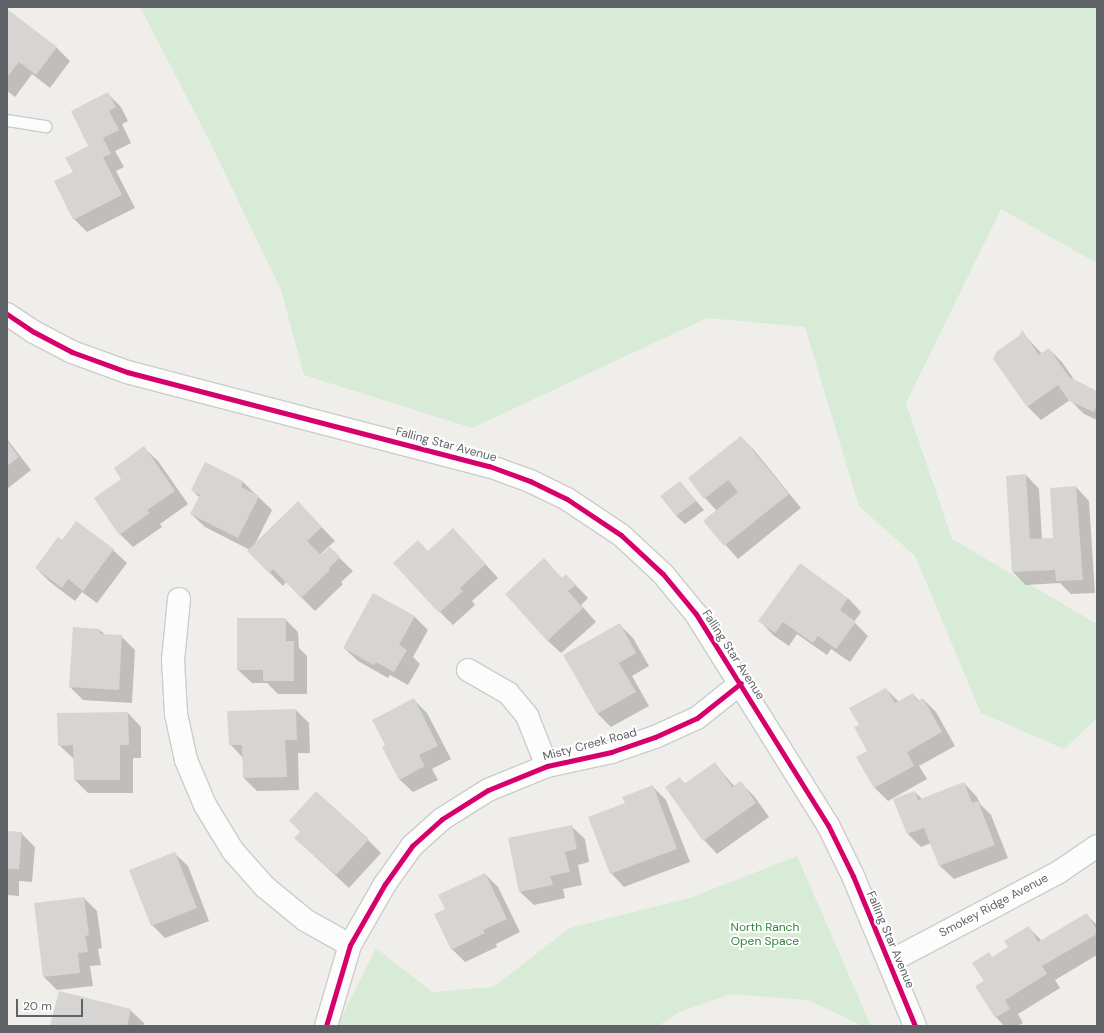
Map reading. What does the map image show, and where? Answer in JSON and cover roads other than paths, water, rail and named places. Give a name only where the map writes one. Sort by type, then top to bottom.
[{"type":"street","name":"Falling Star Avenue","points":[[7,314],[34,332],[72,352],[127,372],[489,466],[530,481],[567,498],[621,535],[663,574],[696,614],[828,825],[853,876],[915,1026]]},
{"type":"street","points":[[179,599],[173,660],[176,714],[186,760],[204,805],[233,851],[264,887],[305,920],[350,945]]},
{"type":"street","points":[[468,670],[508,693],[527,716],[547,766]]},
{"type":"street","name":"Misty Creek Road","points":[[326,1026],[350,945],[385,884],[412,846],[442,819],[488,790],[547,766],[611,752],[655,737],[697,718],[741,684]]},
{"type":"street","name":"Smokey Ridge Avenue","points":[[889,962],[1059,872],[1097,846]]},
{"type":"lane","points":[[7,120],[46,126]]},
{"type":"park label","name":"North Ranch Open Space","points":[[765,935]]}]
